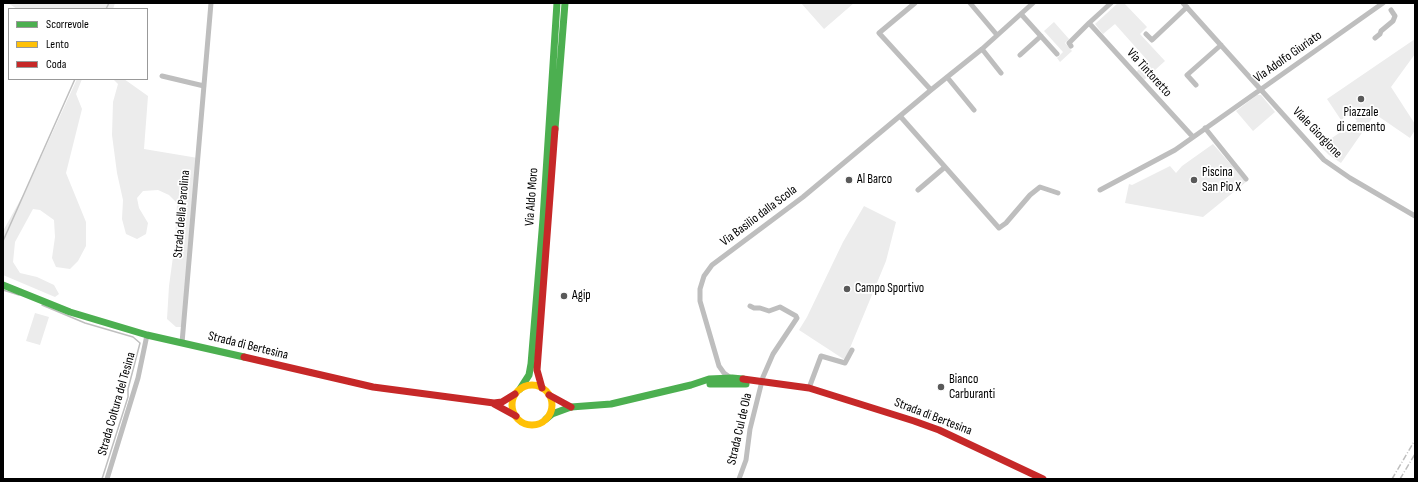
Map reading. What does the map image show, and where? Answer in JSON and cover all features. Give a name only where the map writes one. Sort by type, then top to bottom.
[{"type":"main road","name":"Via Aldo Moro","points":[[518,392],[529,375],[531,364],[543,219],[557,3]]},
{"type":"main road","name":"Via Aldo Moro","points":[[542,388],[537,370],[564,3]]},
{"type":"main road","name":"Strada di Bertesina","points":[[3,285],[70,312],[147,336],[373,387],[494,404],[516,416],[521,422],[528,424],[540,423],[552,414],[571,407],[611,404],[691,385],[762,383],[810,388],[939,430],[1044,479]]},
{"type":"main road","name":"Strada di Bertesina","points":[[691,385],[700,381],[723,376],[762,383]]},
{"type":"main road","points":[[494,404],[502,402],[524,387],[533,386],[542,388],[549,395],[571,407]]},
{"type":"main road","points":[[516,416],[513,412],[512,403],[518,392]]},
{"type":"main road","points":[[546,419],[550,414],[551,408],[549,395]]},
{"type":"street","name":"Strada della Parolina","points":[[182,343],[211,3]]},
{"type":"street","points":[[915,3],[879,33],[931,90]]},
{"type":"street","points":[[970,3],[997,35]]},
{"type":"street","name":"Via Basilio dalla Scola","points":[[723,376],[700,301],[700,289],[704,276],[712,265],[803,197],[982,49],[1033,3]]},
{"type":"street","points":[[1071,46],[1069,43],[1111,3]]},
{"type":"street","name":"Via Adolfo Giuriato","points":[[1100,190],[1175,150],[1383,3]]},
{"type":"street","name":"Viale Giorgione","points":[[1146,34],[1152,40],[1185,5],[1324,160],[1350,178],[1415,216]]},
{"type":"street","points":[[1375,38],[1393,21],[1395,16],[1391,10]]},
{"type":"street","points":[[1021,14],[1056,54]]},
{"type":"street","name":"Via Tintoretto","points":[[1089,23],[1193,137]]},
{"type":"street","points":[[1020,55],[1041,36]]},
{"type":"street","points":[[1196,85],[1187,75],[1221,45]]},
{"type":"street","points":[[982,49],[1001,73]]},
{"type":"street","points":[[162,76],[204,86]]},
{"type":"street","points":[[947,77],[974,110]]},
{"type":"street","points":[[900,116],[999,228],[1006,224],[1030,195],[1040,187],[1058,193]]},
{"type":"street","points":[[1205,128],[1246,179]]},
{"type":"street","points":[[918,190],[945,167]]},
{"type":"street","points":[[750,306],[769,311],[780,307],[797,318],[774,354],[762,383]]},
{"type":"street","name":"Strada Coltura del Tesina","points":[[107,479],[138,378],[147,336]]},
{"type":"street","points":[[810,388],[821,356],[845,363],[852,350]]},
{"type":"street","points":[[713,379],[718,373],[719,366]]},
{"type":"street","points":[[706,384],[720,381],[723,376]]},
{"type":"street","name":"Strada Cul de Ola","points":[[739,479],[746,460],[750,429],[762,383]]},
{"type":"shaded area","points":[[8,3],[115,3],[113,8],[16,8]]},
{"type":"shaded area","points":[[801,3],[854,3],[824,29]]},
{"type":"shaded area","points":[[1118,3],[1124,3],[1147,27],[1140,34],[1165,61],[1144,80],[1136,72],[1148,61],[1115,24],[1103,34],[1095,24]]},
{"type":"shaded area","points":[[1054,22],[1069,39],[1065,43],[1072,51],[1060,62],[1057,58],[1063,52],[1044,31]]},
{"type":"shaded area","points":[[1415,39],[1415,54],[1391,87],[1415,124],[1415,130],[1410,138],[1375,114],[1341,163],[1329,155],[1320,146],[1357,121],[1351,113],[1341,120],[1327,99]]},
{"type":"shaded area","points":[[77,80],[82,80],[76,94],[82,109],[66,173],[86,222],[86,246],[78,261],[70,269],[56,267],[52,258],[55,237],[54,220],[40,210],[33,209],[15,242],[13,262],[20,273],[37,277],[54,285],[59,294],[55,297],[3,275],[3,231],[27,188]]},
{"type":"shaded area","points":[[114,80],[125,80],[148,96],[144,149],[198,158],[183,327],[176,327],[167,319],[169,286],[175,242],[177,203],[169,195],[158,190],[143,191],[137,198],[139,208],[148,223],[146,234],[137,239],[126,234],[122,219],[123,200],[117,173],[112,135],[113,102],[118,84]]},
{"type":"shaded area","points":[[1257,95],[1261,95],[1275,112],[1253,131],[1236,111]]},
{"type":"shaded area","name":"Piscina San Pio X","points":[[1213,144],[1246,182],[1203,217],[1125,203],[1129,184],[1132,185],[1170,166],[1176,173],[1182,166]]},
{"type":"shaded area","points":[[864,206],[896,222],[886,261],[845,360],[799,330],[807,317],[843,242]]},
{"type":"shaded area","points":[[35,313],[49,317],[40,345],[26,341]]},
{"type":"waterway","points":[[106,8],[109,3]]},
{"type":"waterway","points":[[3,241],[75,80]]},
{"type":"waterway","points":[[3,290],[19,295]]},
{"type":"waterway","points":[[42,305],[85,323],[133,337],[140,343],[128,389],[128,397],[102,479]]},
{"type":"railway","points":[[1392,479],[1415,440]]},
{"type":"railway","points":[[1400,479],[1415,454]]},
{"type":"traffic: fast","points":[[520,389],[529,375],[531,364],[543,219],[557,3]]},
{"type":"traffic: fast","points":[[555,129],[565,3]]},
{"type":"traffic: fast","points":[[3,285],[70,312],[147,335],[244,357]]},
{"type":"traffic: fast","points":[[546,419],[552,414],[571,407],[611,404],[691,385],[709,379],[743,379]]},
{"type":"traffic: fast","points":[[710,384],[746,384]]},
{"type":"traffic: slow","points":[[532,385],[546,391],[552,405],[546,419],[532,425],[518,419],[512,405],[518,391],[532,385]]},
{"type":"traffic: jam","points":[[542,388],[537,370],[555,129]]},
{"type":"traffic: jam","points":[[244,357],[373,387],[494,403],[502,402],[515,394]]},
{"type":"traffic: jam","points":[[743,379],[809,388],[914,421],[939,430],[1043,479]]},
{"type":"traffic: jam","points":[[549,395],[571,407]]},
{"type":"traffic: jam","points":[[494,404],[516,416]]},
{"type":"place","name":"Piazzale di cemento","points":[[1361,99]]},
{"type":"place","name":"Al Barco","points":[[849,180]]},
{"type":"place","name":"Piscina San Pio X","points":[[1194,180]]},
{"type":"place","name":"Campo Sportivo","points":[[847,289]]},
{"type":"place","name":"Agip","points":[[564,296]]},
{"type":"place","name":"Bianco Carburanti","points":[[941,387]]}]
